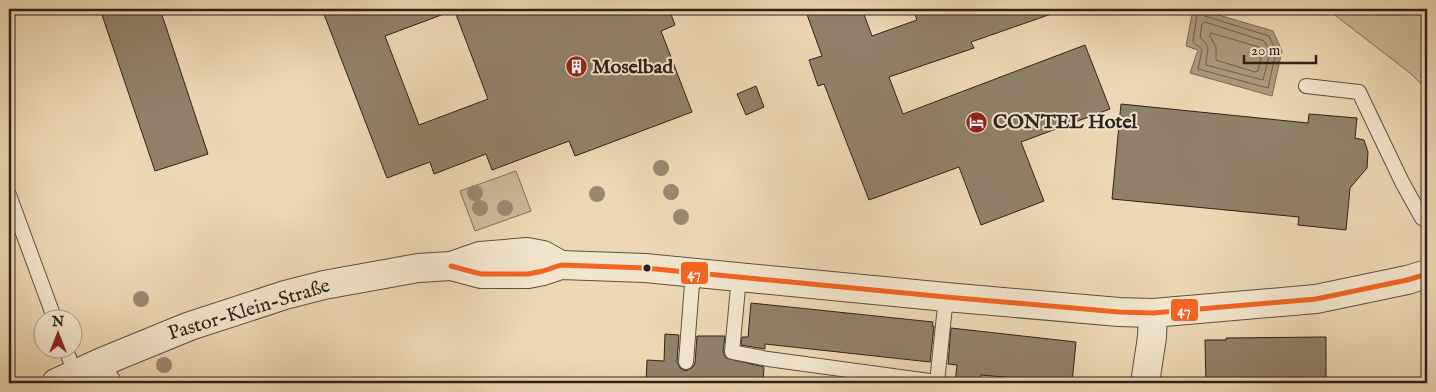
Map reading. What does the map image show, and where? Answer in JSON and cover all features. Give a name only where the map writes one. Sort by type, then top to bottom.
[{"type":"street","name":"Pastor-Klein-Straße","points":[[66,379],[109,372],[190,326],[285,294],[418,268],[451,266],[480,256],[527,252],[543,255],[561,265],[645,268],[946,297],[1119,312],[1152,313],[1316,299],[1427,274]]},
{"type":"street","points":[[1145,383],[1152,337],[1152,313]]},
{"type":"lane","points":[[1306,86],[1359,92],[1402,182],[1422,218],[1427,221]]},
{"type":"lane","points":[[9,195],[51,310]]},
{"type":"lane","points":[[686,362],[693,272]]},
{"type":"lane","points":[[739,277],[732,352],[937,382],[946,297]]},
{"type":"lane","points":[[66,360],[66,379]]},
{"type":"shaded area","points":[[1327,9],[1427,9],[1427,90],[1410,73]]},
{"type":"shaded area","points":[[516,171],[531,211],[475,231],[460,191]]},
{"type":"water","points":[[1193,9],[1273,31],[1282,51],[1272,96],[1190,73],[1198,50],[1186,46]]},
{"type":"building","points":[[100,9],[160,9],[208,154],[155,171]]},
{"type":"building","name":"Moselbad","points":[[322,9],[451,9],[452,11],[385,36],[419,125],[488,99],[454,9],[669,9],[675,25],[661,31],[692,112],[575,156],[569,141],[492,170],[486,154],[434,174],[430,162],[387,178]]},
{"type":"building","name":"CONTEL Hotel","points":[[805,9],[862,9],[872,36],[917,20],[913,9],[1056,9],[1057,12],[971,42],[974,48],[889,77],[903,114],[1085,45],[1110,109],[1021,142],[1044,201],[981,225],[959,167],[869,200],[824,84],[818,86],[809,60],[822,56]]},
{"type":"building","points":[[756,86],[764,107],[746,115],[737,94]]},
{"type":"building","points":[[1121,104],[1308,123],[1309,114],[1357,118],[1355,138],[1364,140],[1368,152],[1367,168],[1350,188],[1346,230],[1298,225],[1299,217],[1112,199]]},
{"type":"building","points":[[751,303],[933,322],[930,362],[765,344],[765,349],[741,345],[742,337],[748,337]]},
{"type":"building","points":[[951,328],[1076,342],[1072,383],[981,375],[980,383],[955,383],[957,365],[948,364]]},
{"type":"building","points":[[665,334],[679,335],[677,362],[681,369],[686,371],[693,367],[695,363],[697,336],[725,336],[723,352],[726,358],[764,367],[763,383],[646,383],[647,360],[664,361]]},
{"type":"building","points":[[1326,337],[1326,382],[1206,383],[1205,340]]},
{"type":"transit line","name":"47","points":[[451,266],[481,274],[528,274],[561,265],[645,268],[946,297],[1119,312],[1153,313],[1316,299],[1427,274]]},
{"type":"place","name":"Moselbad","points":[[576,67]]},
{"type":"place","name":"CONTEL Hotel","points":[[977,122]]}]
